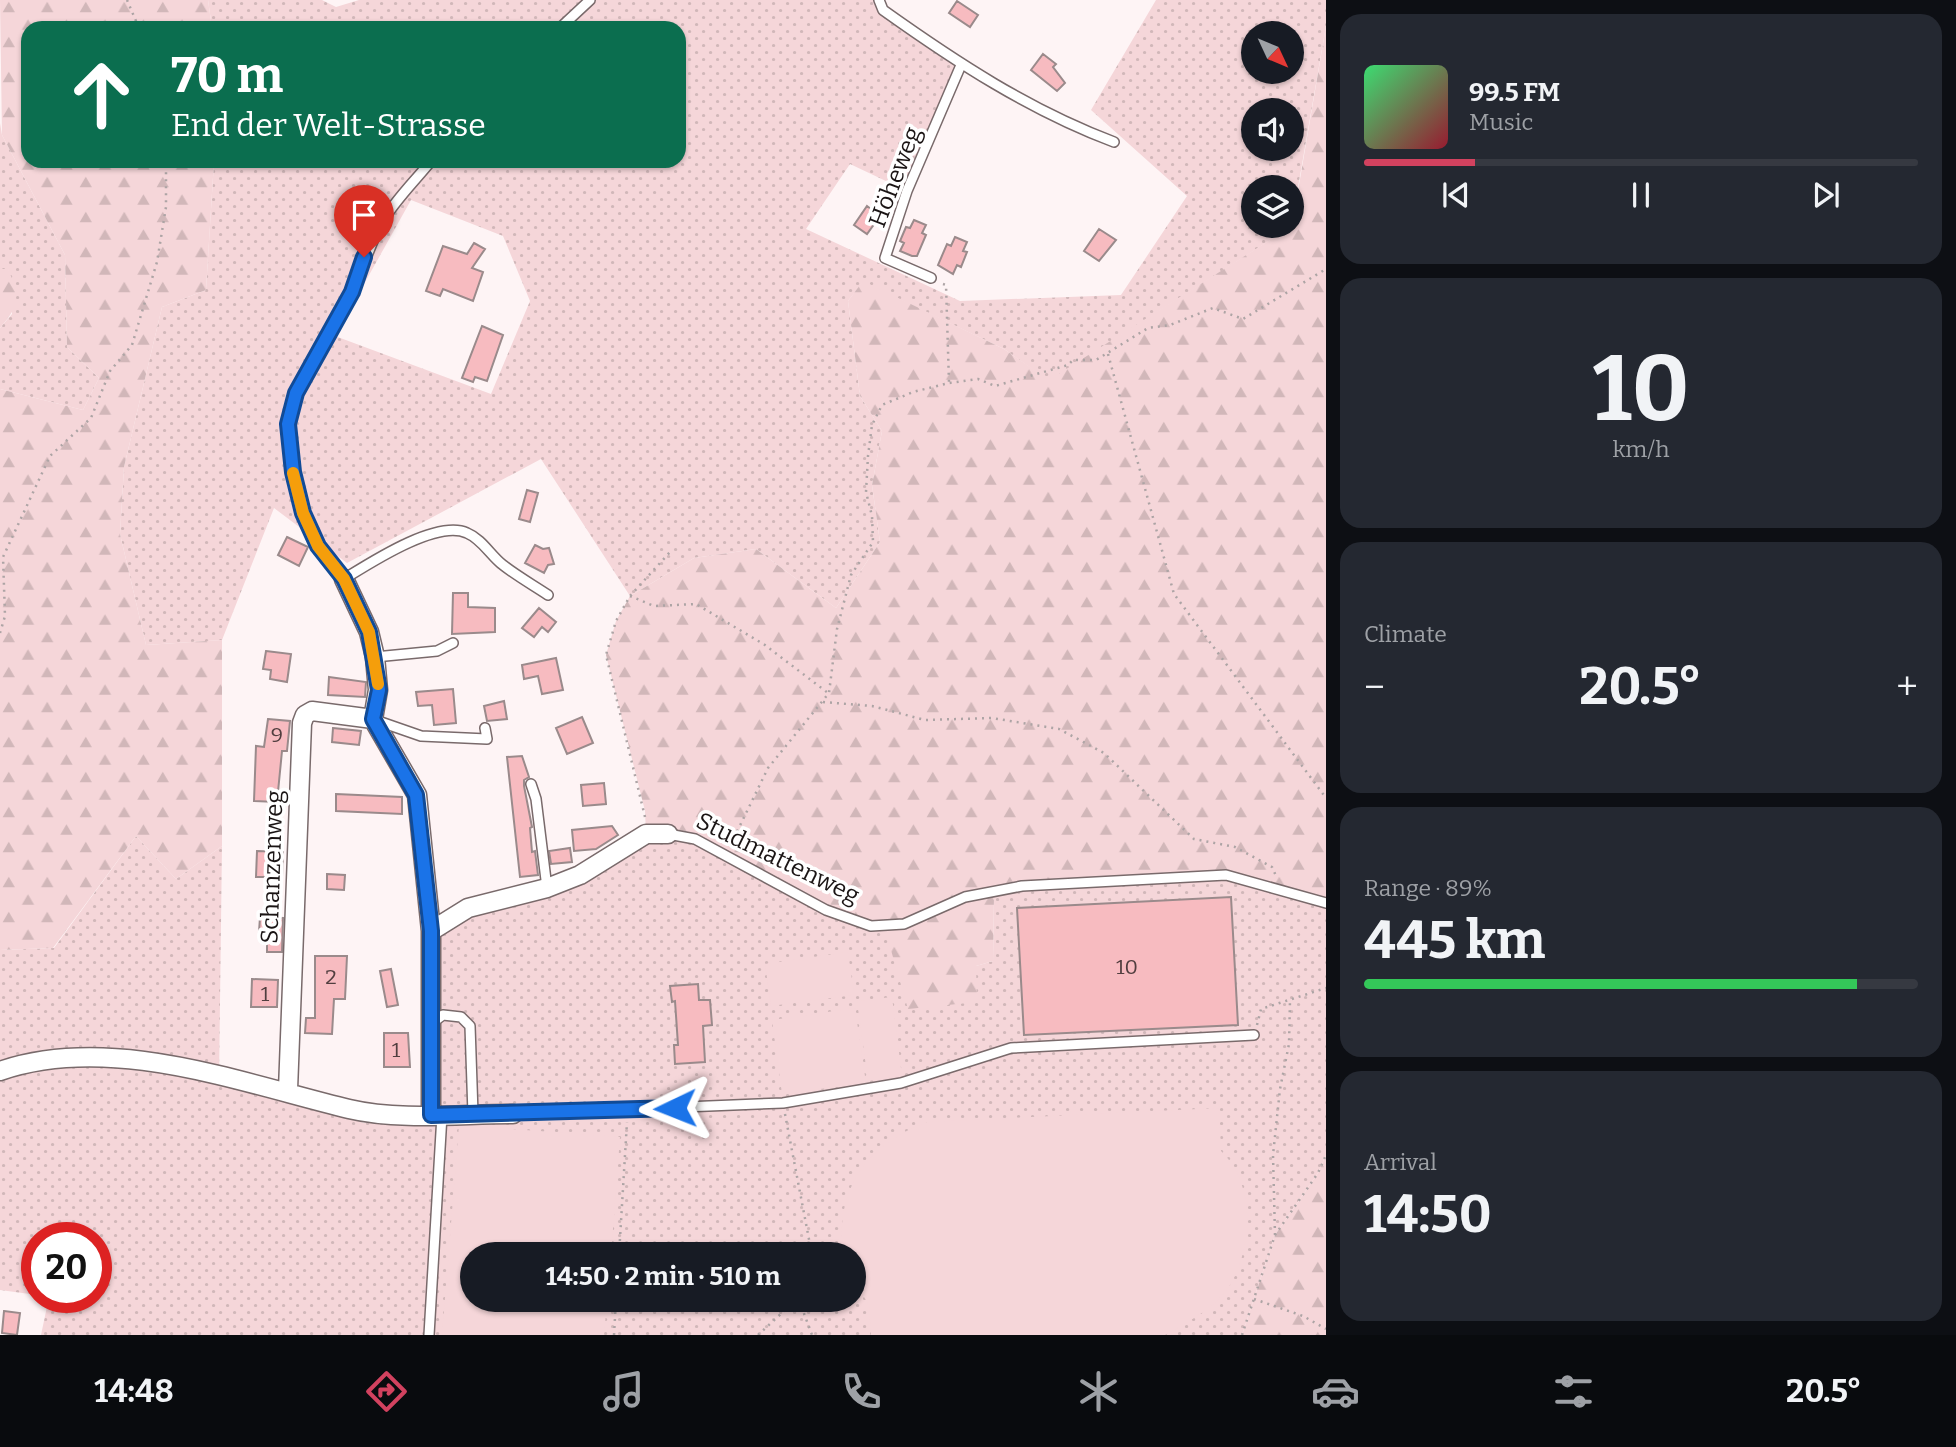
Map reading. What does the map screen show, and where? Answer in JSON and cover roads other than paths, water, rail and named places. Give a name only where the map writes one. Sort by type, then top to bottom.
[{"type":"street","points":[[344,579],[369,632],[376,657],[379,690],[373,719],[416,795],[431,931],[430,1024],[437,1115]]},
{"type":"street","name":"Schanzenweg","points":[[288,1090],[302,723],[305,715],[312,711],[373,719]]},
{"type":"street","name":"Studmattenweg","points":[[547,888],[590,870],[646,834],[668,834]]},
{"type":"street","points":[[431,931],[468,908],[547,888]]},
{"type":"street","points":[[0,1072],[31,1063],[127,1060],[220,1074],[288,1090],[349,1109],[437,1115],[513,1114]]},
{"type":"lane","points":[[568,21],[590,0]]},
{"type":"lane","points":[[879,0],[883,10],[961,65],[1061,122],[1114,142]]},
{"type":"lane","name":"Höheweg","points":[[931,278],[885,258],[906,191],[961,65]]},
{"type":"lane","points":[[425,168],[383,220],[364,257],[352,292],[296,393],[288,424],[293,472],[303,513],[318,546],[344,579],[386,553],[433,534],[456,530],[469,533],[502,564],[548,595]]},
{"type":"lane","points":[[376,657],[438,651],[453,643]]},
{"type":"lane","points":[[373,719],[421,736],[487,739],[485,728]]},
{"type":"lane","points":[[531,784],[536,799],[547,888]]},
{"type":"lane","name":"Studmattenweg","points":[[668,834],[695,839],[826,910],[871,926],[904,924],[965,897],[1022,886],[1226,875],[1326,903]]},
{"type":"lane","points":[[430,1024],[443,1015],[461,1017],[470,1026],[473,1114]]},
{"type":"lane","points":[[513,1114],[783,1103],[901,1083],[1011,1048],[1254,1035]]},
{"type":"lane","points":[[429,1335],[437,1115]]}]
